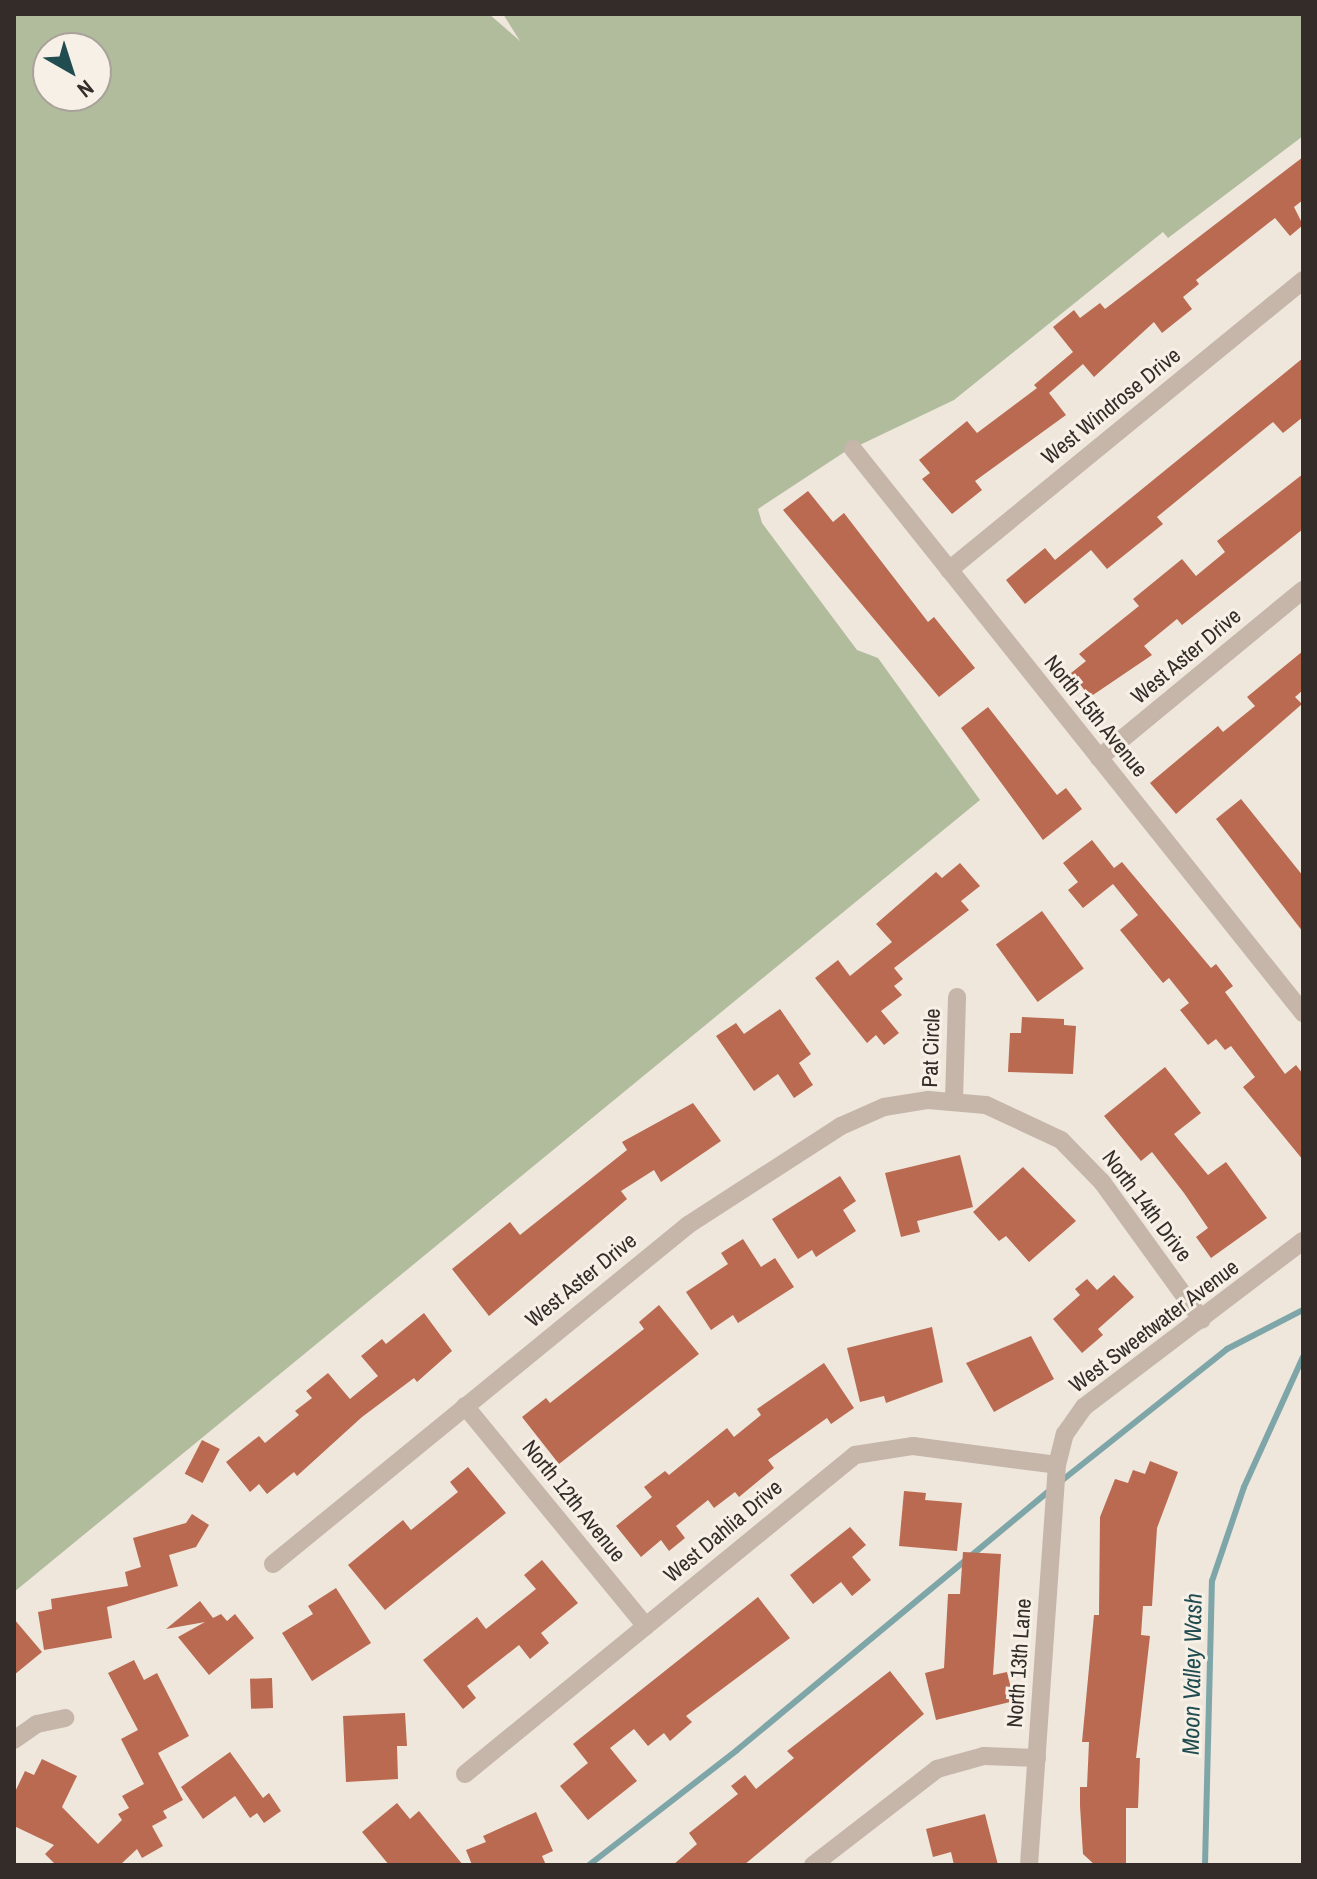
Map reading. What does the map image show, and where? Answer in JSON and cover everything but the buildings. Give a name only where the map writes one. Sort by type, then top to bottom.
[{"type":"street","name":"West Windrose Drive","points":[[949,570],[1303,280]]},
{"type":"street","name":"North 15th Avenue","points":[[853,449],[1303,1013]]},
{"type":"street","name":"West Aster Drive","points":[[1099,758],[1303,590]]},
{"type":"street","name":"Pat Circle","points":[[954,1100],[957,997]]},
{"type":"street","name":"West Aster Drive","points":[[273,1564],[688,1225],[798,1153],[884,1107],[954,1100]]},
{"type":"street","name":"North 14th Drive","points":[[954,1100],[1013,1114],[1073,1151],[1102,1182],[1202,1320]]},
{"type":"street","name":"West Sweetwater Avenue","points":[[1056,1469],[1065,1434],[1084,1407],[1303,1241]]},
{"type":"street","name":"North 12th Avenue","points":[[465,1406],[646,1626]]},
{"type":"street","name":"West Dahlia Drive","points":[[465,1774],[855,1455],[913,1446],[1056,1469]]},
{"type":"street","name":"North 13th Lane","points":[[1029,1865],[1056,1469]]},
{"type":"street","points":[[14,1740],[37,1724],[65,1718]]},
{"type":"street","points":[[813,1865],[937,1769],[984,1756],[1037,1758]]},
{"type":"green space","points":[[14,14],[489,14],[520,41],[503,14],[1303,14],[1303,136],[1168,238],[1163,232],[954,400],[843,453],[758,509],[762,523],[857,650],[878,658],[980,800],[14,1592]]},
{"type":"waterway","points":[[1060,1482],[1227,1349],[1303,1310]]},
{"type":"waterway","name":"Moon Valley Wash","points":[[1205,1865],[1212,1581],[1244,1487],[1303,1357]]},
{"type":"waterway","points":[[589,1865],[737,1750],[1051,1489]]}]
